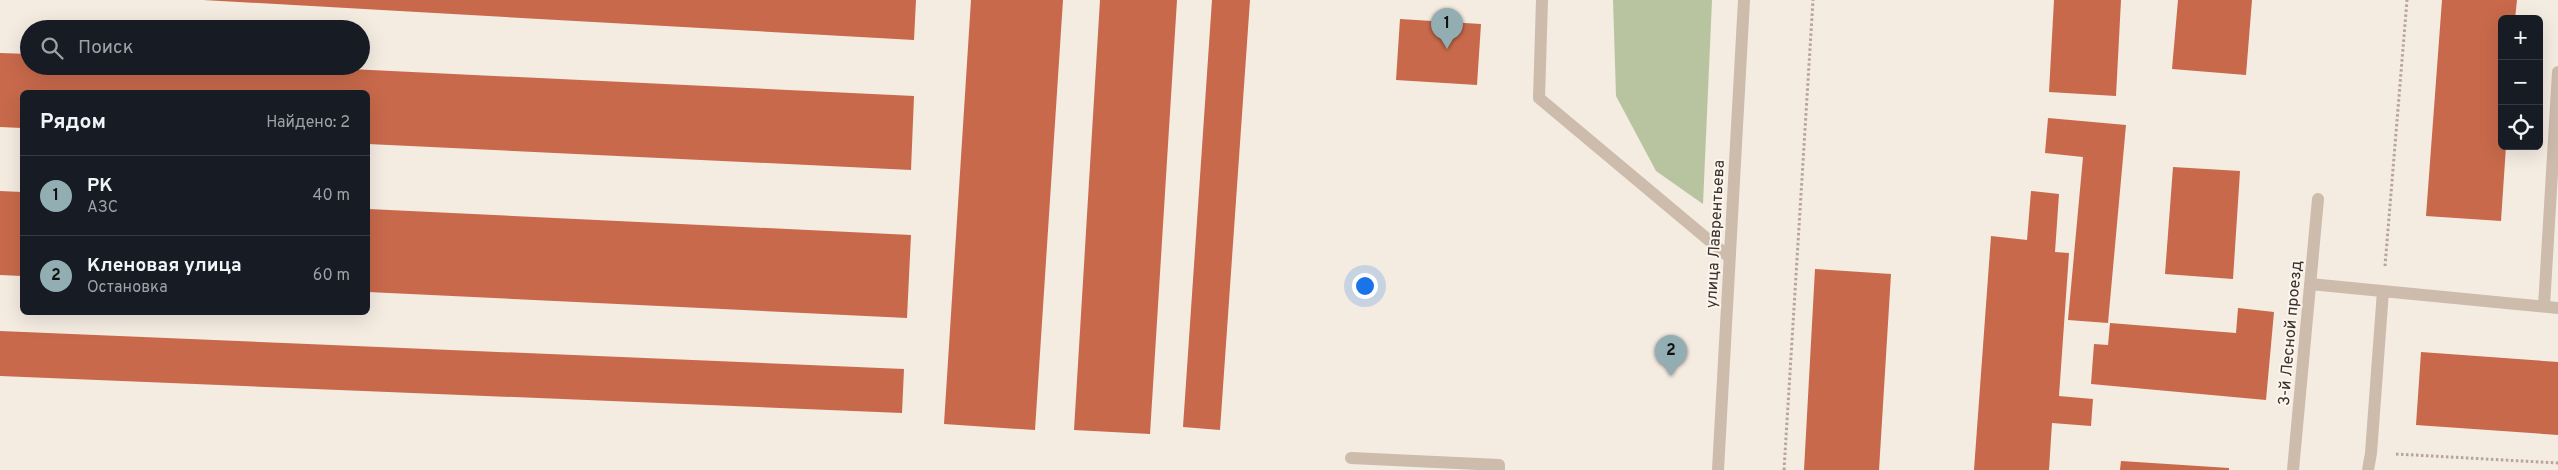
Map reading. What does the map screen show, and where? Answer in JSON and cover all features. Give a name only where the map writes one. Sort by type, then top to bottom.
[{"type":"street","points":[[1542,0],[1539,98],[1729,257]]},
{"type":"street","name":"улица Лаврентьева","points":[[1718,470],[1744,0]]},
{"type":"street","points":[[2544,306],[2558,72]]},
{"type":"street","name":"3-й Лесной проезд","points":[[2293,470],[2318,199]]},
{"type":"street","points":[[2310,284],[2558,308]]},
{"type":"street","points":[[2368,470],[2383,291]]},
{"type":"street","points":[[1351,458],[1499,464],[1499,470]]},
{"type":"path","points":[[1784,470],[1812,0]]},
{"type":"path","points":[[2383,291],[2407,0]]},
{"type":"path","points":[[2371,452],[2558,463]]},
{"type":"green space","points":[[1613,0],[1712,0],[1703,204],[1656,171],[1616,96]]},
{"type":"building","points":[[203,0],[916,0],[914,40]]},
{"type":"building","points":[[971,0],[1063,0],[1035,430],[944,424]]},
{"type":"building","points":[[1100,0],[1177,0],[1150,434],[1074,430]]},
{"type":"building","points":[[1212,0],[1250,0],[1220,430],[1183,427]]},
{"type":"building","points":[[2054,0],[2121,0],[2116,96],[2049,92]]},
{"type":"building","points":[[2178,0],[2252,0],[2246,75],[2172,69]]},
{"type":"building","points":[[2442,0],[2517,0],[2515,15],[2498,15],[2498,150],[2506,150],[2501,221],[2426,216]]},
{"type":"building","points":[[1400,19],[1481,24],[1477,85],[1396,80]]},
{"type":"building","points":[[0,53],[20,54],[20,75],[370,75],[370,70],[914,96],[911,170],[370,144],[370,90],[20,90],[20,128],[0,127]]},
{"type":"building","points":[[2048,118],[2126,125],[2108,323],[2068,320],[2083,157],[2045,153]]},
{"type":"building","points":[[2173,167],[2240,171],[2233,279],[2165,274]]},
{"type":"building","points":[[0,191],[20,192],[20,276],[0,275]]},
{"type":"building","points":[[2031,191],[2059,194],[2055,252],[2069,253],[2059,396],[2093,399],[2091,426],[2052,423],[2049,470],[1974,470],[1991,236],[2027,240]]},
{"type":"building","points":[[370,209],[911,235],[907,318],[370,292]]},
{"type":"building","points":[[1815,269],[1891,274],[1879,470],[1804,470]]},
{"type":"building","points":[[2238,308],[2274,312],[2266,400],[2091,384],[2094,344],[2108,345],[2110,323],[2236,333]]},
{"type":"building","points":[[0,331],[904,369],[902,413],[0,376]]},
{"type":"building","points":[[2421,352],[2558,362],[2558,435],[2416,425]]},
{"type":"building","points":[[2121,461],[2229,468],[2229,470],[2120,470]]},
{"type":"place","name":"РК","points":[[1447,49]]},
{"type":"place","name":"Кленовая улица","points":[[1671,376]]}]
